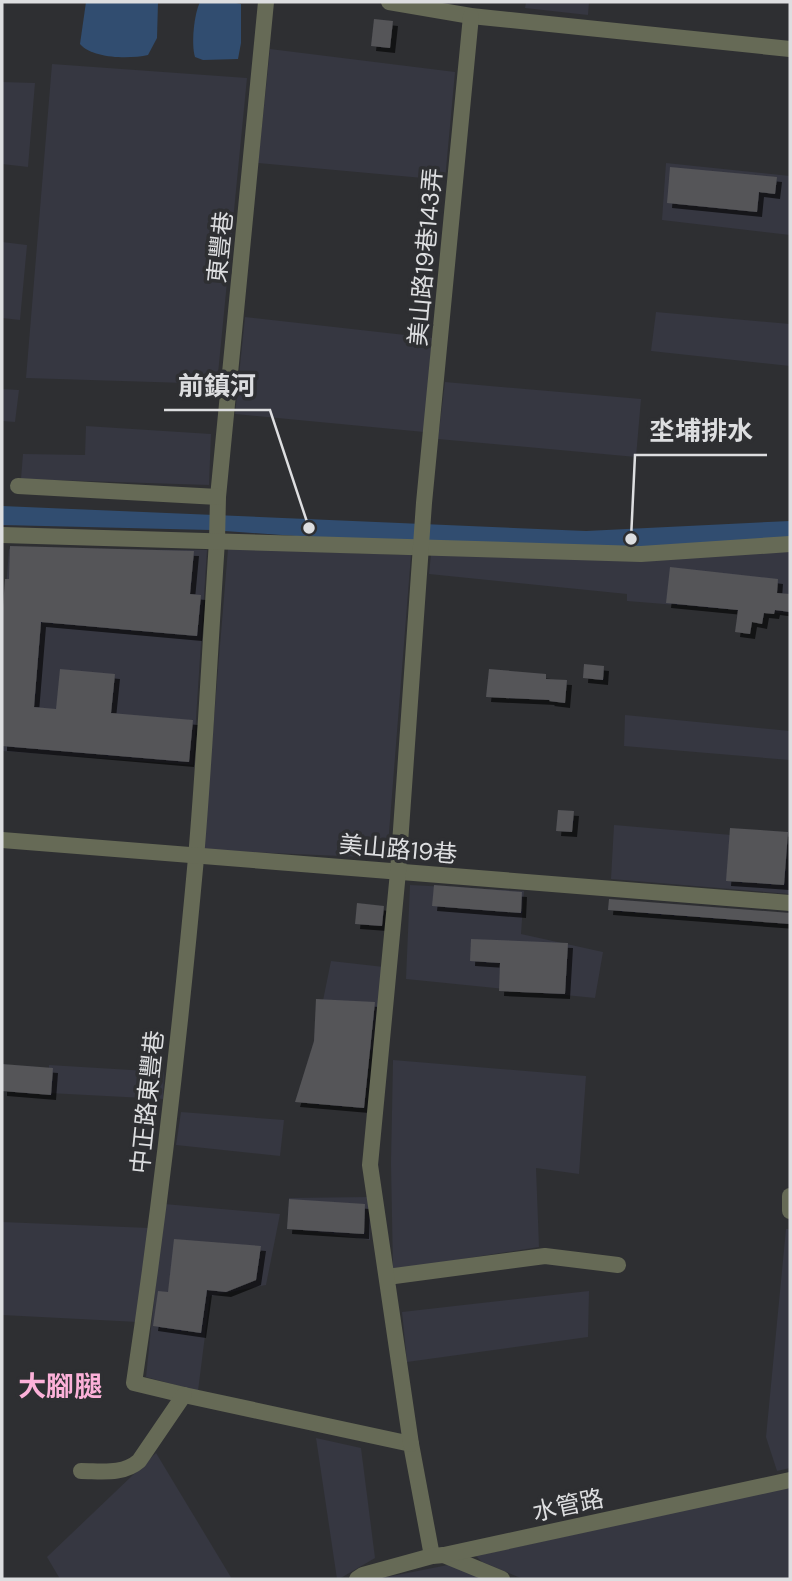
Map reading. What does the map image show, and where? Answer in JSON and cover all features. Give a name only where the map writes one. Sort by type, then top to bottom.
[{"type":"street","name":"東豐巷","points":[[217,541],[218,496],[267,2]]},
{"type":"street","points":[[389,2],[471,16],[790,49]]},
{"type":"street","name":"美山路19巷143弄","points":[[421,548],[471,16]]},
{"type":"street","points":[[18,486],[218,496]]},
{"type":"street","points":[[2,535],[641,554],[790,544]]},
{"type":"street","name":"中正路東豐巷","points":[[217,541],[196,856],[153,1254],[134,1382],[411,1444]]},
{"type":"street","points":[[421,548],[398,872],[370,1165],[411,1444],[438,1555],[502,1579]]},
{"type":"street","name":"美山路19巷","points":[[2,840],[790,903]]},
{"type":"street","points":[[790,1196],[790,1211]]},
{"type":"street","points":[[387,1277],[545,1256],[618,1265]]},
{"type":"street","points":[[81,1471],[123,1471],[132,1467],[139,1461],[184,1395]]},
{"type":"street","name":"水管路","points":[[357,1579],[363,1575],[438,1555],[790,1480]]},
{"type":"shaded area","points":[[526,2],[589,2],[588,15],[525,8]]},
{"type":"shaded area","points":[[270,49],[455,72],[445,180],[258,163]]},
{"type":"shaded area","points":[[52,64],[247,78],[217,384],[26,378]]},
{"type":"shaded area","points":[[2,82],[35,83],[28,167],[2,164]]},
{"type":"shaded area","points":[[666,163],[790,176],[790,235],[662,220]]},
{"type":"shaded area","points":[[2,242],[27,245],[20,320],[2,318]]},
{"type":"shaded area","points":[[656,312],[790,324],[790,366],[651,351]]},
{"type":"shaded area","points":[[245,317],[432,338],[424,432],[235,414]]},
{"type":"shaded area","points":[[445,382],[641,399],[636,457],[438,439]]},
{"type":"shaded area","points":[[2,389],[19,390],[15,422],[2,421]]},
{"type":"shaded area","points":[[86,426],[211,434],[209,485],[21,479],[23,454],[85,455]]},
{"type":"shaded area","points":[[9,549],[207,550],[193,765],[2,751],[2,642]]},
{"type":"shaded area","points":[[228,549],[411,555],[387,858],[203,850]]},
{"type":"shaded area","points":[[790,551],[790,614],[627,601],[627,594],[429,574],[431,554]]},
{"type":"shaded area","points":[[625,715],[790,731],[790,760],[624,746]]},
{"type":"shaded area","points":[[614,825],[790,840],[790,894],[611,879]]},
{"type":"shaded area","points":[[410,885],[524,891],[521,934],[603,952],[595,998],[406,979]]},
{"type":"shaded area","points":[[331,961],[384,967],[377,1052],[314,1045]]},
{"type":"shaded area","points":[[393,1060],[586,1076],[579,1174],[536,1168],[539,1247],[393,1270]]},
{"type":"shaded area","points":[[49,1065],[164,1072],[163,1099],[49,1093]]},
{"type":"shaded area","points":[[181,1112],[284,1120],[280,1156],[176,1145]]},
{"type":"shaded area","points":[[371,1197],[370,1240],[288,1228],[289,1198]]},
{"type":"shaded area","points":[[164,1204],[280,1214],[266,1285],[210,1296],[198,1391],[146,1377]]},
{"type":"shaded area","points":[[2,1222],[150,1228],[138,1322],[2,1315]]},
{"type":"shaded area","points":[[786,1229],[790,1229],[790,1468],[777,1471],[766,1437]]},
{"type":"shaded area","points":[[589,1291],[588,1337],[407,1362],[402,1312]]},
{"type":"shaded area","points":[[316,1438],[361,1448],[375,1558],[339,1579],[337,1579]]},
{"type":"shaded area","points":[[156,1453],[232,1579],[60,1579],[47,1557]]},
{"type":"shaded area","points":[[790,1487],[790,1579],[523,1579],[482,1562],[476,1556]]},
{"type":"shaded area","points":[[458,1563],[491,1579],[377,1579]]},
{"type":"water","points":[[86,2],[158,2],[157,38],[148,55],[102,55],[80,44]]},
{"type":"water","points":[[200,2],[241,4],[241,43],[238,59],[203,60],[195,57],[194,29]]},
{"type":"water","points":[[2,506],[586,531],[790,521],[790,543],[687,553],[462,548],[211,530],[2,525]]},
{"type":"building","points":[[374,19],[393,21],[390,48],[371,46]]},
{"type":"building","points":[[670,167],[777,177],[775,194],[759,192],[757,212],[667,203]]},
{"type":"building","points":[[10,546],[194,551],[190,594],[201,595],[197,636],[41,622],[34,707],[56,709],[60,669],[115,674],[111,713],[193,720],[189,762],[2,746],[2,621],[5,579],[9,579]]},
{"type":"building","points":[[670,567],[778,579],[777,593],[790,594],[790,612],[775,610],[774,614],[764,613],[762,624],[752,622],[750,634],[735,632],[738,610],[666,603]]},
{"type":"building","points":[[584,664],[604,666],[603,680],[583,678]]},
{"type":"building","points":[[489,669],[546,674],[546,679],[567,680],[565,703],[486,697]]},
{"type":"building","points":[[558,810],[574,811],[572,832],[556,831]]},
{"type":"building","points":[[730,828],[788,832],[784,885],[726,881]]},
{"type":"building","points":[[434,885],[522,892],[521,913],[432,906]]},
{"type":"building","points":[[609,899],[790,913],[790,924],[608,910]]},
{"type":"building","points":[[357,903],[384,906],[382,926],[355,924]]},
{"type":"building","points":[[471,939],[568,943],[565,994],[499,991],[500,963],[470,961]]},
{"type":"building","points":[[316,999],[375,1002],[364,1108],[295,1102],[314,1041]]},
{"type":"building","points":[[2,1064],[53,1068],[51,1095],[2,1091]]},
{"type":"building","points":[[289,1199],[365,1204],[364,1234],[287,1229]]},
{"type":"building","points":[[174,1239],[261,1246],[256,1280],[226,1292],[207,1290],[201,1333],[153,1326],[158,1291],[168,1292]]},
{"type":"place","name":"前鎮河","points":[[309,528]]},
{"type":"place","name":"坔埔排水","points":[[631,539]]},
{"type":"district","name":"大腳腿","points":[[60,1386]]}]
